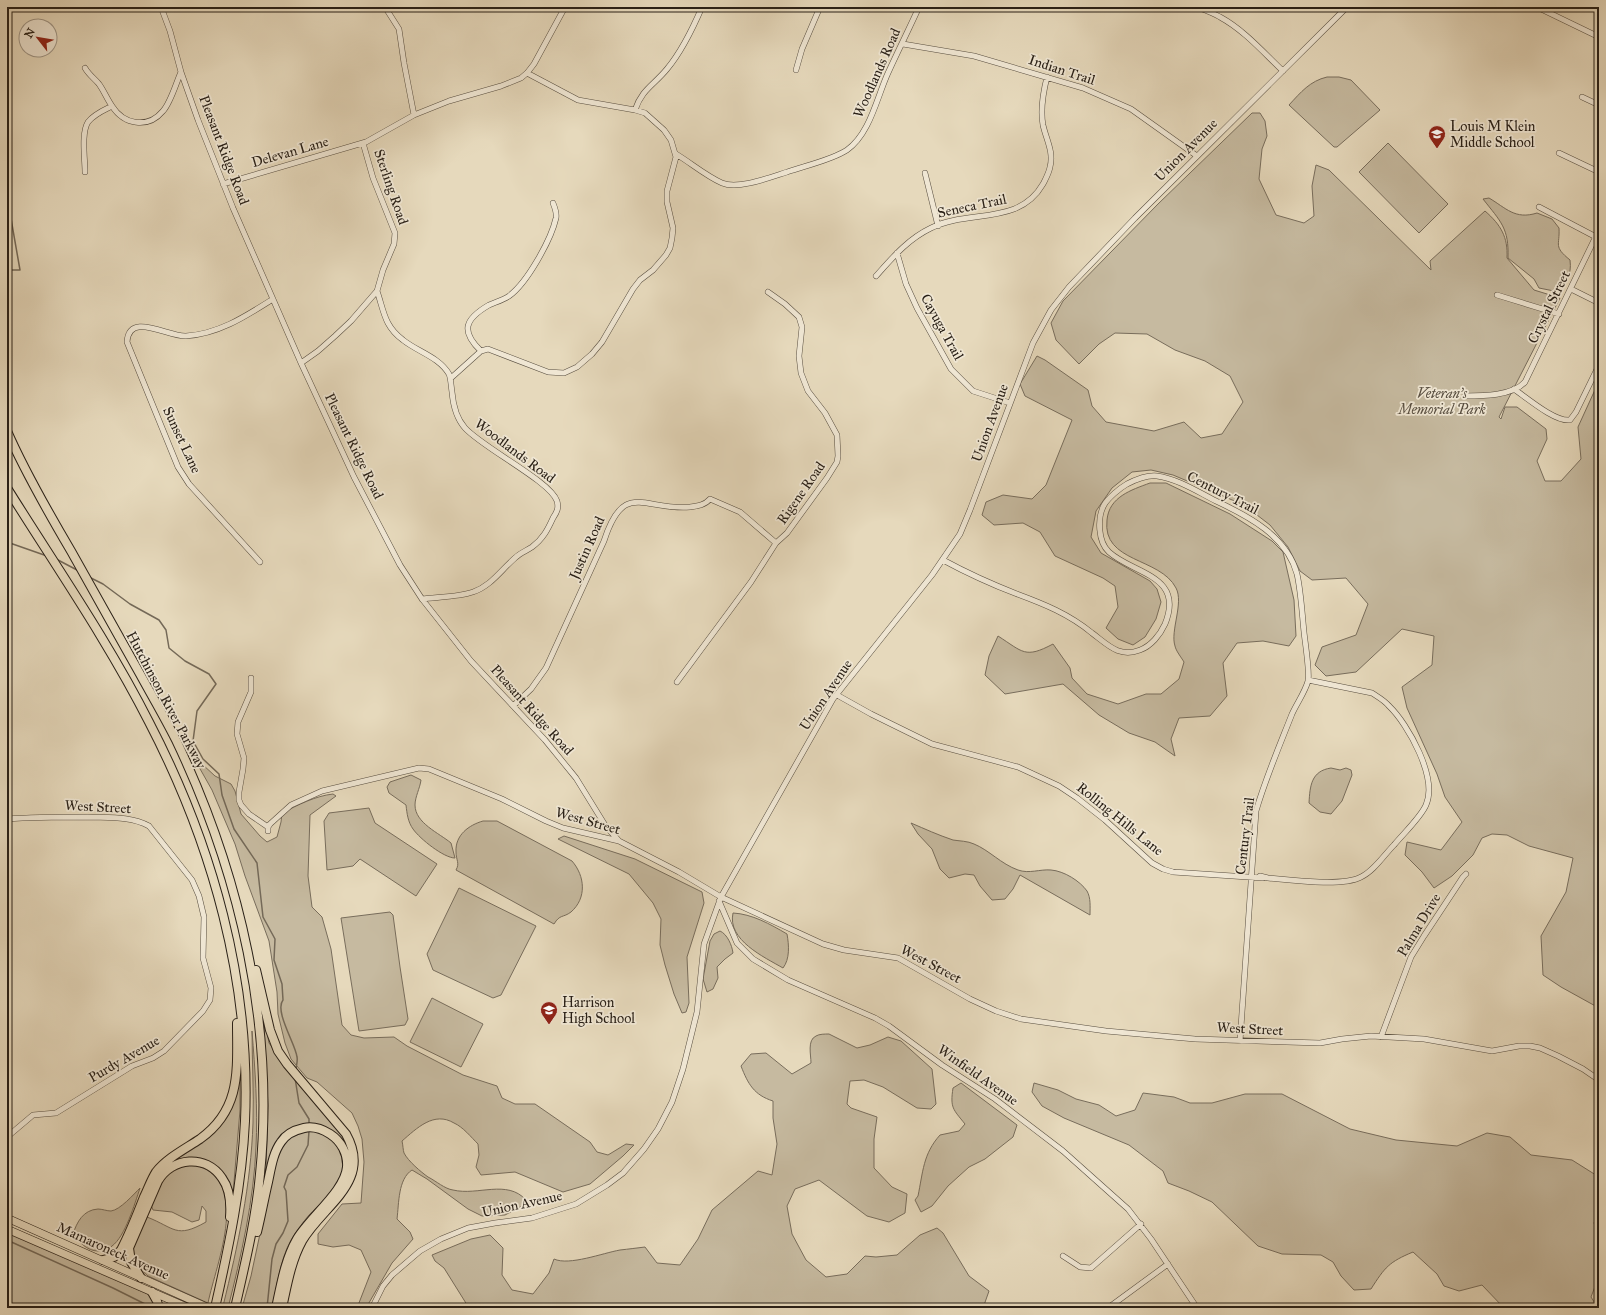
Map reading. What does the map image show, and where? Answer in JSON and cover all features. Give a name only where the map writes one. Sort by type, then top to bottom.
[{"type":"highway","name":"Hutchinson River Parkway","points":[[7,431],[24,466],[176,740],[202,801],[233,893],[247,951],[255,995],[263,1088],[263,1140],[258,1191],[236,1308]]},
{"type":"highway","name":"Hutchinson River Parkway","points":[[7,488],[132,690],[157,737],[179,783],[200,839],[216,888],[226,927],[237,980],[245,1060],[245,1129],[238,1195],[226,1259],[215,1305]]},
{"type":"highway","points":[[233,893],[245,924],[272,1040],[287,1064],[346,1134],[353,1150],[354,1167],[344,1191],[313,1226],[299,1247],[292,1264],[282,1308]]},
{"type":"highway","points":[[103,1260],[114,1257],[121,1250],[152,1180],[159,1170],[168,1160],[211,1130],[219,1122],[227,1110],[233,1095],[236,1068],[237,980]]},
{"type":"highway","points":[[241,1284],[254,1246],[275,1153],[282,1140],[288,1134],[297,1130],[308,1128],[318,1128],[331,1134],[340,1144],[346,1156],[346,1172],[341,1185],[312,1217],[295,1242],[284,1272],[276,1308]]},
{"type":"highway","points":[[141,1278],[130,1262],[130,1245],[160,1178],[172,1166],[184,1161],[196,1161],[205,1164],[216,1171],[224,1181],[229,1196],[230,1210],[226,1259]]},
{"type":"highway","points":[[152,1292],[159,1308]]},
{"type":"main road","name":"Mamaroneck Avenue","points":[[7,1218],[209,1308]]},
{"type":"main road","name":"Mamaroneck Avenue","points":[[7,1230],[188,1308]]},
{"type":"street","name":"Pleasant Ridge Road","points":[[161,7],[170,31],[181,72],[223,184],[301,363],[354,477],[400,565],[422,599],[471,661],[545,740],[576,778],[605,824],[619,841]]},
{"type":"street","points":[[385,7],[399,29],[414,115]]},
{"type":"street","name":"Sterling Road","points":[[301,363],[318,351],[340,331],[377,291],[383,270],[394,244],[395,233],[373,178],[363,143],[414,115],[449,101],[501,86],[521,78],[534,64],[565,7]]},
{"type":"street","points":[[635,110],[642,94],[660,77],[674,60],[695,23],[702,7]]},
{"type":"street","points":[[796,70],[802,49],[820,7]]},
{"type":"street","name":"Woodlands Road","points":[[676,154],[705,173],[723,183],[728,184],[749,183],[762,180],[842,153],[848,149],[869,122],[888,74],[920,7]]},
{"type":"street","points":[[1197,7],[1220,17],[1229,23],[1251,40],[1283,71]]},
{"type":"street","name":"Union Avenue","points":[[372,1308],[383,1286],[392,1275],[420,1251],[441,1239],[468,1228],[532,1218],[576,1204],[607,1186],[630,1165],[658,1129],[672,1102],[683,1069],[697,1012],[704,944],[720,899],[826,711],[942,560],[960,534],[1033,343],[1050,310],[1069,287],[1197,156],[1347,7]]},
{"type":"street","points":[[1538,7],[1599,37]]},
{"type":"street","name":"Indian Trail","points":[[903,44],[974,56],[1083,88],[1131,108],[1197,156]]},
{"type":"street","points":[[85,68],[90,77],[98,83],[112,106],[124,118],[133,122],[141,123],[150,122],[157,118],[165,110],[181,72]]},
{"type":"street","points":[[377,291],[383,314],[392,328],[403,340],[433,358],[440,364],[448,373],[450,378],[481,352],[488,349],[538,370],[559,373],[569,371],[577,367],[592,354],[602,342],[633,289],[640,280],[661,261],[670,248],[673,228],[667,202],[667,191],[676,154],[671,140],[664,130],[649,116],[635,110],[578,100],[527,73]]},
{"type":"street","name":"Seneca Trail","points":[[876,276],[909,241],[932,227],[952,221],[1013,210],[1031,200],[1039,191],[1050,167],[1050,149],[1043,124],[1042,105],[1043,92],[1047,77]]},
{"type":"street","points":[[1582,97],[1599,105]]},
{"type":"street","points":[[85,172],[84,140],[88,122],[99,112],[112,106]]},
{"type":"street","name":"Delevan Lane","points":[[223,184],[363,143]]},
{"type":"street","points":[[1559,153],[1599,172]]},
{"type":"street","points":[[925,173],[938,226]]},
{"type":"street","points":[[481,352],[471,342],[467,334],[468,325],[476,314],[509,295],[526,277],[540,255],[550,235],[556,218],[556,211],[553,203]]},
{"type":"street","points":[[1539,207],[1596,237]]},
{"type":"street","name":"Crystal Street","points":[[1514,389],[1521,386],[1525,382],[1599,230]]},
{"type":"street","name":"Cayuga Trail","points":[[897,253],[906,284],[917,308],[951,369],[973,391],[1010,403]]},
{"type":"street","points":[[1571,289],[1599,303]]},
{"type":"street","name":"Rigene Road","points":[[677,682],[751,582],[776,543],[787,534],[801,515],[837,462],[838,434],[825,413],[808,391],[801,374],[799,356],[802,327],[799,317],[785,304],[768,292]]},
{"type":"street","points":[[1497,295],[1559,314]]},
{"type":"street","name":"Sunset Lane","points":[[260,562],[189,484],[178,466],[131,354],[127,342],[127,334],[131,329],[139,327],[148,327],[166,333],[186,336],[200,333],[227,326],[273,299]]},
{"type":"street","points":[[1465,396],[1487,396],[1514,389],[1548,412],[1570,420],[1576,412],[1599,366]]},
{"type":"street","name":"Woodlands Road","points":[[422,599],[473,592],[487,585],[516,557],[533,546],[544,536],[558,508],[556,500],[545,487],[480,441],[465,428],[457,412],[452,394],[450,378]]},
{"type":"street","name":"Century Trail","points":[[942,560],[973,576],[1044,604],[1068,616],[1082,624],[1111,648],[1126,653],[1141,650],[1154,640],[1164,625],[1169,606],[1166,592],[1153,577],[1110,553],[1105,547],[1101,537],[1101,515],[1104,506],[1108,500],[1126,484],[1150,476],[1166,479],[1186,486],[1242,513],[1260,525],[1282,545],[1297,574],[1303,620],[1308,680],[1265,781],[1256,811],[1240,1041]]},
{"type":"street","name":"Justin Road","points":[[513,706],[531,689],[546,668],[601,548],[609,526],[614,516],[623,506],[636,502],[664,506],[692,507],[703,504],[710,499],[740,512],[776,543]]},
{"type":"street","name":"West Street","points":[[250,678],[251,692],[238,722],[237,734],[244,758],[244,769],[239,792],[239,800],[241,805],[249,814],[268,829],[292,805],[322,791],[419,768],[430,769],[458,780],[563,828],[619,841],[705,887],[720,899],[823,944],[844,950],[898,958],[970,999],[996,1011],[1021,1019],[1106,1031],[1195,1039],[1320,1043],[1342,1039],[1381,1037],[1424,1039],[1492,1051],[1519,1046],[1530,1046],[1540,1048],[1558,1056],[1599,1080]]},
{"type":"street","name":"Rolling Hills Lane","points":[[837,695],[871,714],[932,744],[1017,766],[1059,786],[1077,798],[1152,863],[1164,869],[1173,872],[1252,874],[1263,878],[1336,882],[1352,881],[1363,877],[1413,823],[1426,805],[1428,798],[1428,777],[1423,760],[1407,731],[1390,707],[1381,698],[1372,693],[1308,680]]},
{"type":"street","name":"West Street","points":[[7,819],[42,816],[113,818],[140,821],[149,826],[187,874]]},
{"type":"street","name":"Purdy Avenue","points":[[7,1137],[33,1115],[56,1112],[68,1107],[132,1066],[154,1058],[164,1051],[203,1011],[210,1000],[211,988],[203,958],[204,916],[199,896],[192,880],[187,874]]},
{"type":"street","name":"Palma Drive","points":[[1381,1037],[1411,957],[1463,876],[1466,874]]},
{"type":"street","name":"Winfield Avenue","points":[[720,899],[737,943],[753,959],[788,980],[875,1018],[889,1026],[942,1065],[995,1099],[1043,1135],[1128,1209],[1141,1224],[1197,1308]]},
{"type":"street","points":[[1062,1256],[1080,1267],[1091,1268],[1141,1224]]},
{"type":"street","points":[[1108,1308],[1168,1264]]},
{"type":"green space","points":[[1327,77],[1339,77],[1351,80],[1380,110],[1337,147],[1334,147],[1289,105],[1311,84]]},
{"type":"green space","name":"Veteran's Memorial Park","points":[[1252,113],[1260,113],[1265,121],[1267,136],[1262,149],[1259,179],[1276,215],[1304,223],[1314,216],[1312,186],[1316,165],[1329,170],[1431,270],[1430,261],[1485,211],[1499,226],[1505,238],[1507,258],[1534,290],[1560,298],[1499,417],[1501,419],[1505,407],[1517,407],[1546,429],[1547,439],[1537,461],[1545,481],[1561,481],[1581,459],[1578,427],[1599,381],[1599,1008],[1561,987],[1543,975],[1541,936],[1566,892],[1573,858],[1529,846],[1507,835],[1492,834],[1482,838],[1473,855],[1452,876],[1434,888],[1422,872],[1405,855],[1407,842],[1441,850],[1462,822],[1445,797],[1437,774],[1407,708],[1402,687],[1432,665],[1434,636],[1402,629],[1356,672],[1326,676],[1315,665],[1322,647],[1356,635],[1368,604],[1346,578],[1312,580],[1300,571],[1288,547],[1270,525],[1244,505],[1173,475],[1151,470],[1132,472],[1112,488],[1096,511],[1091,537],[1101,553],[1150,581],[1157,589],[1161,602],[1156,619],[1145,637],[1133,645],[1118,639],[1106,628],[1118,607],[1115,586],[1103,578],[1055,556],[1040,532],[1023,523],[994,525],[982,515],[986,502],[1003,495],[1032,499],[1046,485],[1072,420],[1025,396],[1020,384],[1037,356],[1088,390],[1092,406],[1106,422],[1154,431],[1184,422],[1201,438],[1222,434],[1243,402],[1230,376],[1205,361],[1175,350],[1147,334],[1115,333],[1099,344],[1079,364],[1056,340],[1051,323],[1063,301],[1158,204]]},
{"type":"green space","points":[[1388,143],[1448,204],[1419,233],[1359,172]]},
{"type":"green space","points":[[1489,198],[1511,212],[1517,214],[1529,215],[1537,213],[1552,219],[1559,228],[1558,246],[1561,252],[1570,260],[1569,274],[1562,285],[1554,291],[1539,288],[1534,279],[1508,258],[1507,239],[1503,226],[1483,199]]},
{"type":"green space","points":[[1150,483],[1166,483],[1230,514],[1272,541],[1283,552],[1294,600],[1296,636],[1289,646],[1263,641],[1237,643],[1223,663],[1227,696],[1210,716],[1179,718],[1171,739],[1175,756],[1155,742],[1129,733],[1099,715],[1063,684],[1005,694],[985,675],[989,656],[998,636],[1024,652],[1044,649],[1053,644],[1070,668],[1072,678],[1087,694],[1118,704],[1146,694],[1161,694],[1179,679],[1184,662],[1176,650],[1174,640],[1179,601],[1176,588],[1168,578],[1158,570],[1122,552],[1113,544],[1108,534],[1107,520],[1109,512],[1116,500],[1136,488]]},
{"type":"green space","points":[[202,764],[215,776],[231,784],[235,791],[241,814],[267,842],[277,837],[282,813],[307,801],[333,794],[336,796],[310,815],[308,876],[312,907],[322,917],[331,949],[342,1025],[351,1035],[364,1038],[394,1037],[407,1046],[463,1075],[497,1086],[502,1098],[515,1104],[535,1104],[590,1142],[597,1152],[608,1155],[626,1144],[634,1145],[590,1184],[563,1192],[515,1172],[481,1175],[476,1167],[479,1155],[478,1144],[461,1127],[447,1120],[440,1119],[433,1120],[420,1126],[402,1141],[406,1156],[425,1175],[450,1189],[463,1191],[492,1189],[510,1190],[526,1200],[524,1205],[505,1215],[482,1216],[468,1209],[412,1170],[407,1174],[402,1185],[397,1219],[410,1232],[413,1239],[392,1263],[366,1308],[357,1308],[371,1272],[361,1250],[349,1245],[333,1247],[318,1244],[318,1234],[342,1204],[361,1203],[364,1162],[362,1139],[352,1113],[317,1082],[307,1078],[291,1059],[285,1043],[278,1014],[277,992],[269,941],[235,844],[212,790],[199,767]]},
{"type":"green space","points":[[1331,768],[1340,770],[1346,768],[1351,770],[1352,775],[1342,801],[1331,814],[1320,812],[1309,803],[1313,780],[1319,772]]},
{"type":"green space","points":[[411,775],[421,780],[415,805],[419,817],[428,827],[451,843],[455,858],[445,855],[421,838],[410,824],[406,805],[389,793],[387,787],[390,782]]},
{"type":"green space","points":[[369,808],[375,823],[437,864],[416,896],[360,859],[353,866],[327,870],[324,821],[329,813]]},
{"type":"green space","points":[[483,821],[497,821],[572,861],[580,873],[582,880],[582,894],[580,900],[571,912],[560,917],[554,924],[456,870],[458,863],[456,846],[460,836],[468,828]]},
{"type":"green space","points":[[911,823],[953,840],[974,844],[1018,870],[1026,872],[1051,870],[1066,874],[1087,891],[1090,900],[1090,915],[1020,875],[1013,889],[1005,899],[992,900],[980,886],[974,875],[965,874],[949,878],[940,869],[932,849],[918,834]]},
{"type":"green space","points":[[564,836],[635,859],[702,892],[704,903],[687,957],[689,1003],[686,1012],[682,1013],[665,965],[660,945],[661,919],[653,903],[629,874],[558,839]]},
{"type":"green space","points":[[459,888],[536,926],[501,995],[493,998],[433,970],[427,954]]},
{"type":"green space","points":[[390,912],[393,915],[408,1019],[405,1025],[359,1031],[341,918]]},
{"type":"green space","points":[[733,913],[754,917],[787,934],[788,956],[783,968],[757,953],[741,939],[733,923]]},
{"type":"green space","points":[[720,931],[723,932],[729,940],[733,953],[717,967],[718,978],[713,989],[707,992],[703,979],[710,941],[714,934]]},
{"type":"green space","points":[[432,998],[483,1024],[461,1067],[410,1042]]},
{"type":"green space","points":[[266,1027],[269,1043],[281,1060],[346,1140],[349,1159],[323,1127],[282,1135],[268,1171],[266,1171],[268,1106],[264,1028]]},
{"type":"green space","points":[[252,1031],[257,1132],[255,1167],[246,1228],[228,1308],[223,1306],[243,1215],[252,1146]]},
{"type":"green space","points":[[822,1034],[829,1034],[857,1048],[870,1045],[888,1037],[901,1041],[932,1069],[936,1104],[931,1109],[917,1108],[883,1087],[864,1080],[850,1081],[847,1104],[851,1108],[877,1117],[874,1139],[874,1168],[892,1187],[907,1194],[905,1213],[889,1222],[867,1216],[819,1180],[795,1189],[787,1206],[792,1234],[806,1260],[826,1277],[847,1274],[865,1256],[876,1257],[897,1255],[920,1235],[937,1228],[943,1233],[969,1276],[989,1291],[983,1308],[469,1308],[444,1268],[435,1261],[432,1255],[471,1239],[490,1235],[503,1248],[502,1275],[512,1290],[533,1294],[549,1273],[554,1259],[560,1261],[577,1260],[620,1250],[645,1247],[657,1263],[680,1265],[698,1239],[712,1210],[758,1171],[772,1175],[777,1144],[773,1118],[773,1101],[761,1096],[752,1088],[741,1066],[751,1054],[766,1053],[792,1074],[811,1063],[810,1044],[813,1038]]},
{"type":"green space","points":[[238,1079],[240,1082],[240,1110],[233,1194],[228,1183],[192,1158],[177,1160],[176,1158],[209,1135]]},
{"type":"green space","points":[[961,1083],[1017,1125],[1013,1137],[985,1159],[969,1167],[948,1186],[932,1206],[921,1212],[915,1200],[918,1196],[924,1164],[930,1149],[940,1135],[959,1131],[965,1124],[953,1108],[952,1104],[953,1088]]},
{"type":"green space","points":[[1034,1083],[1058,1090],[1076,1099],[1099,1105],[1116,1116],[1135,1110],[1143,1093],[1174,1097],[1190,1103],[1212,1103],[1245,1094],[1282,1094],[1350,1129],[1396,1140],[1457,1146],[1487,1133],[1510,1137],[1531,1155],[1572,1160],[1599,1177],[1599,1210],[1594,1223],[1598,1234],[1599,1276],[1591,1297],[1598,1308],[1504,1308],[1482,1285],[1459,1291],[1444,1286],[1437,1274],[1413,1252],[1398,1259],[1388,1266],[1371,1289],[1354,1290],[1341,1276],[1333,1262],[1321,1255],[1282,1254],[1258,1246],[1212,1202],[1168,1183],[1163,1171],[1129,1145],[1064,1118],[1042,1106],[1032,1092]]},
{"type":"green space","points":[[312,1131],[327,1136],[337,1144],[343,1159],[341,1178],[331,1193],[309,1215],[291,1240],[281,1265],[272,1308],[242,1308],[251,1276],[279,1150],[290,1137],[298,1133]]},
{"type":"green space","points":[[191,1164],[210,1172],[221,1186],[226,1203],[226,1223],[223,1245],[208,1303],[148,1276],[138,1267],[132,1255],[134,1244],[147,1217],[170,1228],[182,1231],[206,1222],[206,1211],[202,1206],[199,1220],[192,1222],[172,1212],[153,1210],[151,1205],[164,1177],[174,1169]]},
{"type":"green space","points":[[140,1188],[125,1228],[117,1242],[110,1247],[105,1250],[94,1251],[87,1248],[73,1234],[76,1225],[85,1214],[98,1209],[109,1211],[115,1210]]},
{"type":"green space","points":[[7,1233],[161,1300],[157,1308],[7,1308]]},
{"type":"waterway","points":[[7,159],[9,161],[7,171]]},
{"type":"waterway","points":[[7,196],[20,270],[7,270]]},
{"type":"waterway","points":[[7,542],[47,556]]},
{"type":"waterway","points":[[58,560],[77,570]]},
{"type":"waterway","points":[[89,577],[103,584],[130,604],[159,620],[166,630],[169,648],[185,661],[209,674],[216,684],[197,711],[193,741],[203,759],[219,774],[222,795],[234,829],[257,863],[263,917],[275,939],[274,960],[282,984],[283,1000],[281,1012],[296,1052],[296,1070]]},
{"type":"waterway","points":[[295,1078],[299,1103],[309,1119],[309,1125]]},
{"type":"waterway","points":[[267,1308],[272,1259],[276,1244],[288,1221],[286,1191],[284,1187],[288,1175],[297,1167],[308,1145],[309,1131]]},
{"type":"waterway","points":[[7,1240],[113,1288],[145,1304],[146,1308]]},
{"type":"place","name":"Louis M Klein Middle School","points":[[1437,149]]},
{"type":"place","name":"Harrison High School","points":[[549,1025]]}]
